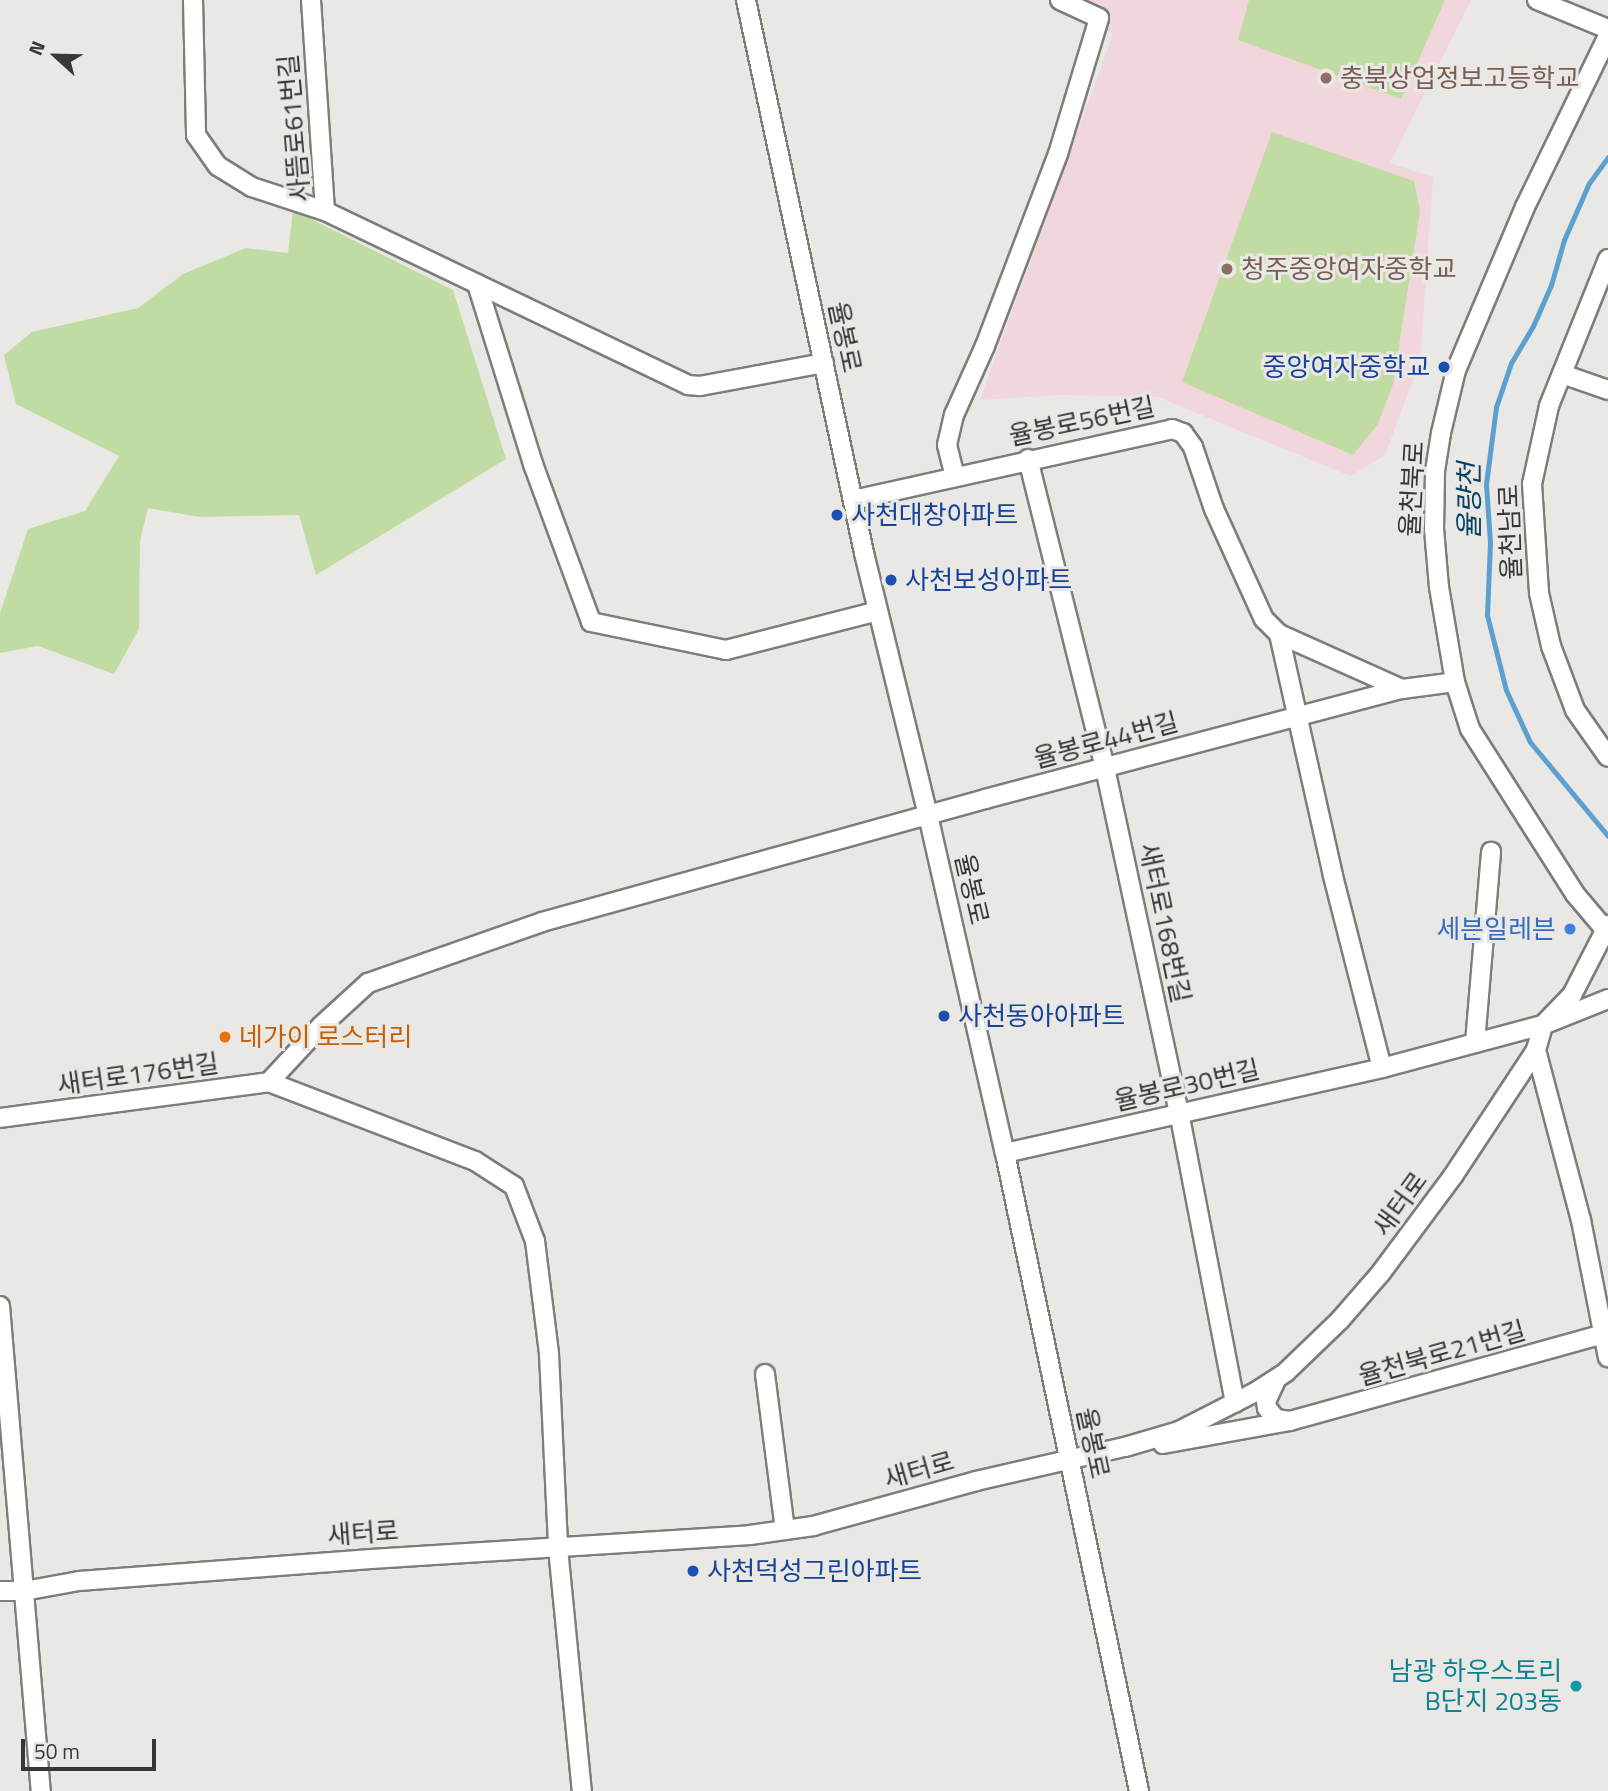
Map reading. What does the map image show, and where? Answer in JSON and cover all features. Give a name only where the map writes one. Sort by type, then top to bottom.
[{"type":"street","points":[[193,0],[197,135],[218,166],[252,187],[325,211]]},
{"type":"street","name":"사뜸로61번길","points":[[311,0],[325,211],[688,385],[700,386],[824,363]]},
{"type":"street","name":"율봉로","points":[[746,0],[877,611],[928,816],[1005,1153],[1139,1791]]},
{"type":"street","points":[[955,477],[947,445],[954,415],[985,346],[1058,154],[1099,18],[1060,0]]},
{"type":"street","points":[[1537,0],[1608,29]]},
{"type":"street","name":"율천북로","points":[[1607,929],[1576,894],[1500,780],[1470,729],[1455,682],[1438,587],[1434,529],[1435,472],[1447,401],[1456,370],[1525,207],[1608,36]]},
{"type":"street","name":"율천남로","points":[[1608,259],[1549,406],[1532,484],[1539,593],[1560,676],[1575,710],[1608,757]]},
{"type":"street","points":[[477,284],[533,464],[592,622],[726,650],[877,611]]},
{"type":"street","points":[[1562,374],[1608,390]]},
{"type":"street","name":"율봉로56번길","points":[[853,500],[1028,458],[1172,429],[1183,433],[1193,447],[1214,509],[1264,619],[1279,634],[1298,717]]},
{"type":"street","name":"새터로168번길","points":[[1028,458],[1105,768],[1180,1112],[1235,1403]]},
{"type":"street","points":[[1279,634],[1402,689]]},
{"type":"street","name":"율봉로44번길","points":[[269,1082],[321,1026],[368,983],[542,922],[1402,689],[1455,682]]},
{"type":"street","points":[[1298,717],[1333,876],[1382,1068]]},
{"type":"street","points":[[1475,1043],[1490,852]]},
{"type":"street","name":"새터로","points":[[0,1591],[24,1591],[79,1581],[785,1531],[813,1527],[976,1481],[1101,1453],[1179,1431],[1277,1378],[1340,1320],[1411,1236],[1536,1050],[1543,1025],[1572,995],[1607,929]]},
{"type":"street","name":"율봉로30번길","points":[[1005,1153],[1086,1137],[1180,1112],[1382,1068],[1543,1025],[1608,999]]},
{"type":"street","points":[[1536,1050],[1580,1220],[1608,1357]]},
{"type":"street","name":"새터로176번길","points":[[0,1118],[269,1082],[475,1161],[514,1186],[535,1241],[549,1354],[558,1548]]},
{"type":"street","points":[[0,1306],[41,1791]]},
{"type":"street","name":"율천북로21번길","points":[[1101,1453],[1290,1421],[1605,1334]]},
{"type":"street","points":[[765,1374],[785,1531]]},
{"type":"street","points":[[1277,1378],[1266,1401],[1267,1408],[1276,1419],[1290,1421]]},
{"type":"street","points":[[558,1548],[582,1791]]},
{"type":"shaded area","name":"청주중앙여자중학교","points":[[1068,0],[1471,0],[1390,163],[1433,177],[1420,361],[1385,455],[1350,476],[1158,397],[1057,395],[980,400],[1113,34],[1072,13]]},
{"type":"green space","points":[[1249,0],[1445,0],[1401,99],[1238,40]]},
{"type":"green space","points":[[1272,132],[1414,181],[1420,211],[1393,384],[1378,424],[1353,455],[1182,382]]},
{"type":"green space","points":[[293,210],[453,290],[506,459],[316,575],[299,515],[200,517],[148,508],[140,541],[139,629],[114,674],[38,646],[0,653],[0,613],[28,529],[85,511],[119,456],[16,404],[4,355],[32,332],[138,308],[183,274],[246,248],[288,253]]},
{"type":"waterway","name":"율량천","points":[[1608,157],[1589,183],[1564,240],[1551,285],[1533,326],[1511,363],[1496,407],[1486,484],[1490,543],[1487,615],[1506,690],[1530,742],[1608,836]]},
{"type":"place","name":"충북상업정보고등학교","points":[[1326,78]]},
{"type":"place","name":"청주중앙여자중학교","points":[[1227,269]]},
{"type":"place","name":"중앙여자중학교","points":[[1444,367]]},
{"type":"place","name":"사천대창아파트","points":[[837,515]]},
{"type":"place","name":"사천보성아파트","points":[[891,580]]},
{"type":"place","name":"세븐일레븐","points":[[1570,929]]},
{"type":"place","name":"사천동아아파트","points":[[944,1016]]},
{"type":"place","name":"네가이 로스터리","points":[[225,1037]]},
{"type":"place","name":"사천덕성그린아파트","points":[[693,1571]]},
{"type":"place","name":"남광 하우스토리 B단지 203동","points":[[1576,1686]]}]
